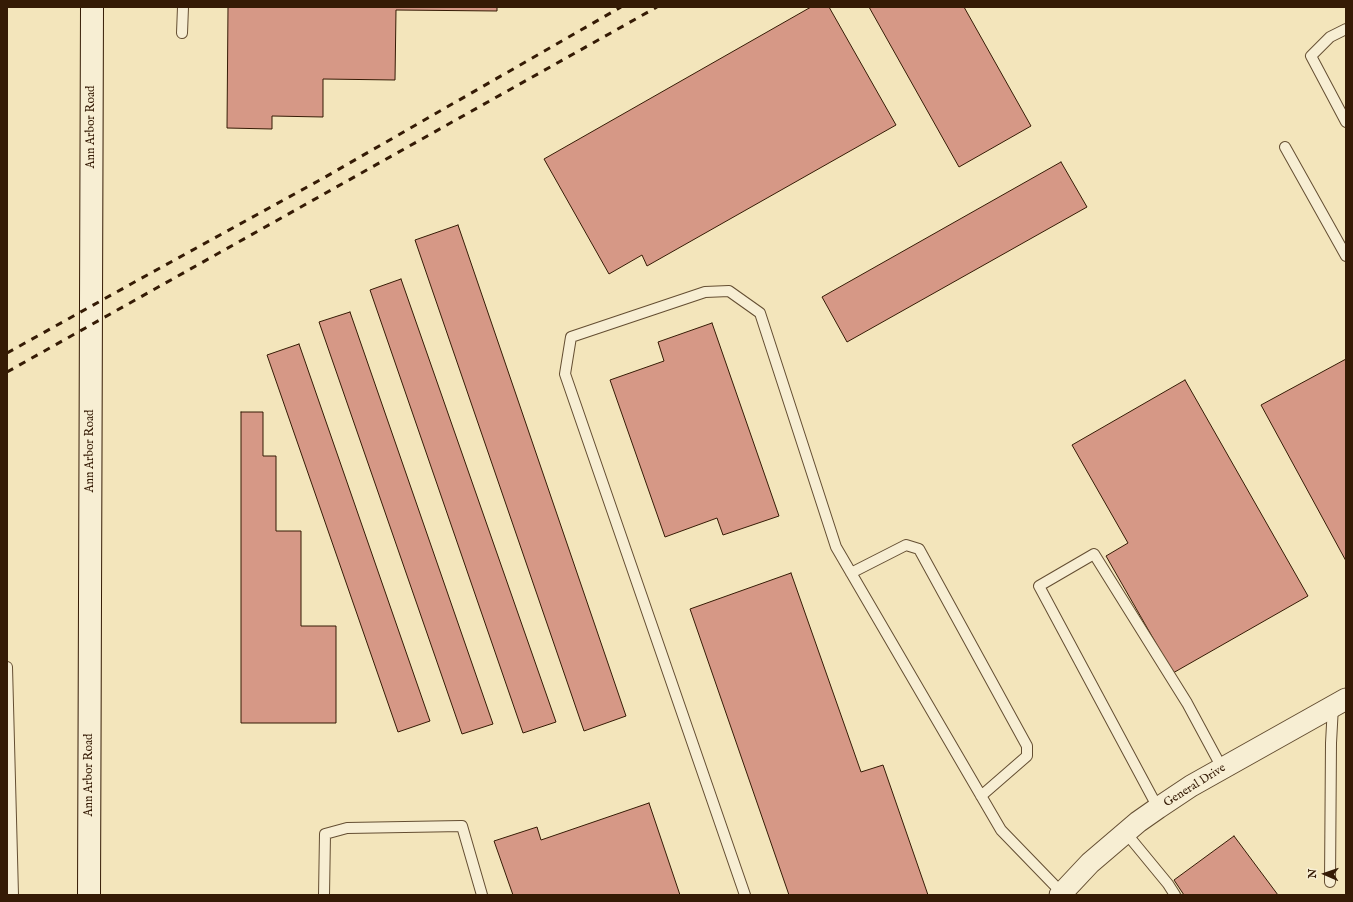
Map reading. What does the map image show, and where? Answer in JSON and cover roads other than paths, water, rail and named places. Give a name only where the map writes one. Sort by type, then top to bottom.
[{"type":"main road","name":"Ann Arbor Road","points":[[90,895],[92,7]]},
{"type":"street","name":"General Drive","points":[[1061,894],[1090,863],[1138,822],[1158,808],[1191,786],[1340,702]]},
{"type":"lane","points":[[182,33],[183,7]]},
{"type":"lane","points":[[1346,29],[1330,37],[1311,56],[1346,122]]},
{"type":"lane","points":[[1285,147],[1346,256]]},
{"type":"lane","points":[[745,895],[565,374],[571,337],[705,292],[729,291],[760,313],[836,547],[1001,830],[1061,894]]},
{"type":"lane","points":[[850,573],[906,545],[919,550],[1027,746],[1027,756],[981,796]]},
{"type":"lane","points":[[1158,808],[1039,586],[1094,554],[1187,703],[1222,768]]},
{"type":"lane","points":[[7,667],[9,801],[13,895]]},
{"type":"lane","points":[[1330,882],[1331,743],[1340,702]]},
{"type":"lane","points":[[324,895],[325,834],[347,828],[462,826],[482,895]]},
{"type":"lane","points":[[1126,833],[1168,884],[1175,895]]},
{"type":"railway","points":[[7,353],[320,180],[621,7]]},
{"type":"railway","points":[[7,372],[657,7]]}]
